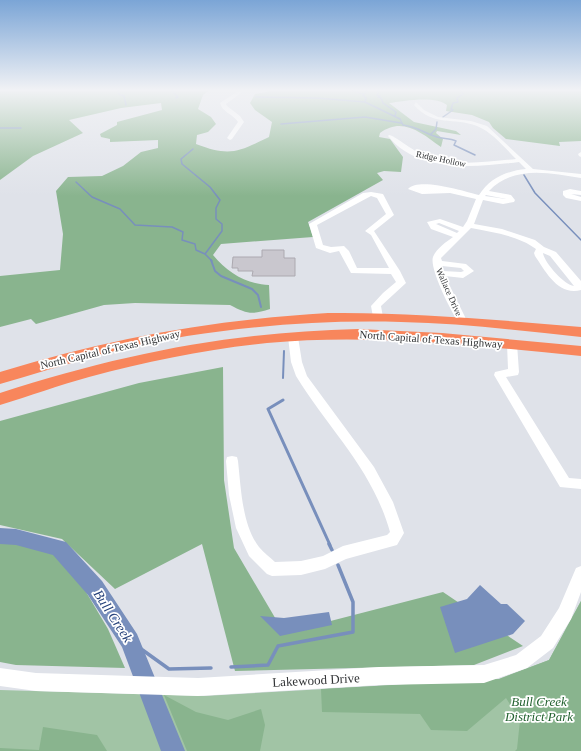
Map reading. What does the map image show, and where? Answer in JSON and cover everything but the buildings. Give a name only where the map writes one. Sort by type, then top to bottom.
[{"type":"highway","name":"North Capital of Texas Highway","points":[[0,378],[88,352],[184,331],[277,320],[378,317],[462,321],[581,332]]},
{"type":"highway","name":"North Capital of Texas Highway","points":[[0,399],[92,370],[166,353],[239,341],[357,334],[410,336],[581,351]]},
{"type":"street","points":[[230,138],[238,126]]},
{"type":"street","points":[[481,126],[503,144],[506,154],[517,160],[528,170]]},
{"type":"street","name":"Ridge Hollow","points":[[391,136],[403,148],[425,158],[472,165],[517,160]]},
{"type":"street","name":"Wallace Drive","points":[[462,321],[439,273],[437,263],[442,251],[467,228],[476,212],[482,195],[494,182],[516,172],[528,170],[581,176]]},
{"type":"street","points":[[450,191],[482,195]]},
{"type":"street","points":[[581,193],[570,191],[566,193],[569,196],[581,199]]},
{"type":"street","points":[[378,317],[376,306],[386,295],[402,283],[396,271],[374,234],[369,231],[390,215],[380,196],[371,194],[366,195],[313,224],[319,246],[330,250],[341,248],[345,250],[354,272],[396,271]]},
{"type":"street","points":[[458,236],[431,226],[431,222],[440,221],[467,228],[500,231],[532,242],[541,249],[553,254],[578,282],[578,288],[570,289],[561,284],[539,256],[538,253],[541,249]]},
{"type":"street","points":[[437,263],[463,266],[470,271],[462,275],[439,273]]},
{"type":"street","points":[[232,461],[234,491],[252,550],[272,569],[301,568],[325,562],[343,553],[392,540],[397,533],[394,520],[375,480],[331,416],[305,382],[298,369],[293,337]]},
{"type":"street","points":[[512,344],[514,372],[498,375],[564,483],[581,484]]},
{"type":"street","name":"Lakewood Drive","points":[[0,677],[36,682],[198,687],[379,676],[484,674],[521,662],[547,642],[565,613],[581,573]]},
{"type":"green space","points":[[0,126],[76,126],[83,133],[33,156],[0,180]]},
{"type":"green space","points":[[115,126],[214,126],[208,132],[197,135],[196,144],[217,150],[234,151],[269,137],[271,126],[396,126],[388,128],[380,133],[379,137],[390,139],[403,157],[401,172],[384,171],[377,173],[383,180],[308,222],[313,237],[221,244],[213,255],[225,267],[245,280],[269,285],[270,309],[250,313],[230,305],[135,303],[104,305],[36,324],[31,319],[0,327],[0,276],[60,270],[63,234],[56,191],[68,177],[102,176],[123,166],[141,152],[158,148],[158,140],[110,142],[110,139],[101,137],[100,134]]},
{"type":"green space","points":[[404,126],[433,126],[456,131],[461,135],[437,131],[436,133],[443,139],[441,147],[412,128]]},
{"type":"green space","points":[[492,126],[581,126],[581,141],[559,142],[560,146],[506,139]]},
{"type":"green space","points":[[223,367],[224,480],[234,548],[284,633],[443,592],[523,646],[474,665],[235,671],[202,544],[115,589],[62,539],[0,525],[0,421],[139,383]]},
{"type":"green space","points":[[10,542],[63,553],[108,629],[125,668],[16,665],[0,662],[0,544]]},
{"type":"green space","name":"Bull Creek District Park","points":[[581,601],[581,751],[0,751],[0,690],[204,696],[499,679],[549,660]]},
{"type":"green space","points":[[581,601],[581,751],[515,751],[517,749],[520,720],[506,698],[467,731],[431,730],[420,714],[322,712],[321,689],[499,679],[549,660]]},
{"type":"green space","points":[[164,695],[196,712],[228,720],[261,709],[265,725],[260,751],[187,751]]},
{"type":"green space","points":[[43,727],[97,735],[107,751],[0,751],[0,748],[39,750]]},
{"type":"water","points":[[480,585],[501,604],[507,604],[525,621],[513,634],[455,653],[440,607],[467,599]]},
{"type":"water","points":[[329,612],[332,625],[280,636],[260,616],[284,618]]},
{"type":"waterway","points":[[408,126],[437,137],[456,141],[454,145],[475,155]]},
{"type":"waterway","points":[[431,134],[436,129],[436,126]]},
{"type":"waterway","points":[[0,128],[21,128]]},
{"type":"waterway","points":[[193,149],[181,159],[182,164],[210,187],[220,200],[216,208],[216,219],[222,224],[222,231],[205,254]]},
{"type":"waterway","points":[[524,175],[535,193],[581,240]]},
{"type":"waterway","points":[[76,182],[92,197],[120,209],[135,225],[172,227],[183,232],[182,240],[195,244],[196,250],[205,254]]},
{"type":"waterway","points":[[205,254],[211,260]]},
{"type":"waterway","points":[[211,260],[215,271],[221,276],[252,289],[258,295],[261,307]]},
{"type":"waterway","points":[[283,378],[284,351]]},
{"type":"waterway","points":[[283,400],[268,409],[330,545]]},
{"type":"waterway","name":"Bull Creek","points":[[0,536],[16,537],[59,548],[95,588],[130,641],[173,751]]},
{"type":"waterway","points":[[329,544],[332,550]]},
{"type":"waterway","points":[[231,667],[268,665],[278,646],[353,632],[353,602],[338,565]]},
{"type":"waterway","points":[[130,641],[169,669],[211,668]]}]
